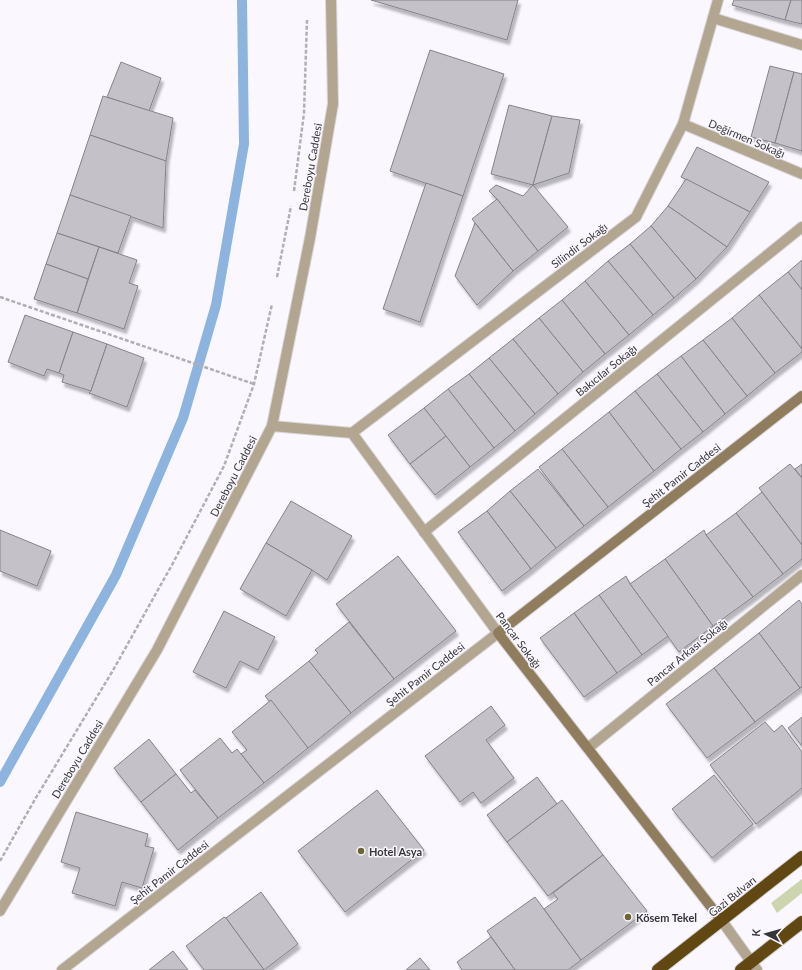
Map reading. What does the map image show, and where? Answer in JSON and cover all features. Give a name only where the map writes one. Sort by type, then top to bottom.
[{"type":"highway","name":"Gazi Bulvarı","points":[[658,970],[802,857]]},
{"type":"highway","points":[[741,970],[754,966],[802,922]]},
{"type":"street","name":"Dereboyu Caddesi","points":[[0,911],[157,650],[272,426],[310,238],[333,104],[331,0]]},
{"type":"street","name":"Silindir Sokağı","points":[[352,433],[636,217],[683,124],[718,0]]},
{"type":"street","points":[[713,18],[802,45]]},
{"type":"street","name":"Değirmen Sokağı","points":[[683,124],[802,174]]},
{"type":"street","name":"Bakıcılar Sokağı","points":[[424,532],[802,228]]},
{"type":"street","name":"Şehit Pamir Caddesi","points":[[62,970],[802,396]]},
{"type":"street","points":[[272,426],[352,433]]},
{"type":"street","name":"Pancar Sokağı","points":[[352,433],[498,633],[722,920]]},
{"type":"street","name":"Pancar Arkası Sokağı","points":[[588,748],[802,575]]},
{"type":"street","points":[[722,920],[754,966]]},
{"type":"path","points":[[293,195],[304,112],[307,15]]},
{"type":"path","points":[[277,280],[292,202]]},
{"type":"path","points":[[0,296],[254,384]]},
{"type":"path","points":[[0,861],[34,801],[112,672],[173,563],[224,466],[254,384],[272,303]]},
{"type":"green space","points":[[802,879],[802,893],[777,913],[771,903]]},
{"type":"building","points":[[371,0],[518,0],[507,40]]},
{"type":"building","points":[[734,0],[791,0],[785,20],[732,5]]},
{"type":"building","points":[[791,0],[802,0],[802,24],[785,20]]},
{"type":"building","points":[[430,50],[504,74],[463,196],[390,171]]},
{"type":"building","points":[[121,62],[161,78],[149,111],[107,97]]},
{"type":"building","points":[[770,66],[794,72],[775,143],[751,137]]},
{"type":"building","points":[[794,72],[802,74],[802,151],[775,143]]},
{"type":"building","points":[[103,96],[173,118],[166,161],[90,135]]},
{"type":"building","points":[[509,105],[552,116],[533,185],[491,174]]},
{"type":"building","points":[[552,116],[580,120],[569,173],[533,185]]},
{"type":"building","points":[[90,135],[166,161],[163,228],[70,195]]},
{"type":"building","points":[[697,147],[769,182],[750,212],[681,177]]},
{"type":"building","points":[[686,179],[750,212],[727,247],[668,206]]},
{"type":"building","points":[[426,183],[463,196],[420,322],[383,309]]},
{"type":"building","points":[[496,185],[523,196],[533,185],[568,227],[538,251],[489,191]]},
{"type":"building","points":[[70,195],[131,216],[118,253],[57,233]]},
{"type":"building","points":[[497,199],[538,251],[513,271],[472,219]]},
{"type":"building","points":[[668,206],[727,247],[696,279],[651,226]]},
{"type":"building","points":[[475,223],[513,271],[477,305],[455,276]]},
{"type":"building","points":[[651,226],[696,279],[674,298],[630,244]]},
{"type":"building","points":[[57,233],[99,247],[88,279],[46,264]]},
{"type":"building","points":[[630,244],[674,298],[653,315],[608,261]]},
{"type":"building","points":[[99,247],[137,260],[129,283],[138,286],[124,329],[77,313]]},
{"type":"building","points":[[802,260],[802,290],[788,272]]},
{"type":"building","points":[[608,261],[653,315],[629,335],[585,281]]},
{"type":"building","points":[[46,264],[88,279],[77,313],[34,299]]},
{"type":"building","points":[[788,272],[802,290],[802,349],[759,295]]},
{"type":"building","points":[[585,281],[629,335],[605,354],[562,300]]},
{"type":"building","points":[[759,295],[802,349],[802,352],[775,373],[732,318]]},
{"type":"building","points":[[562,300],[605,354],[583,372],[539,318]]},
{"type":"building","points":[[25,315],[73,332],[59,373],[47,369],[44,376],[8,362]]},
{"type":"building","points":[[539,318],[583,372],[558,394],[513,339]]},
{"type":"building","points":[[732,318],[775,373],[747,396],[703,340]]},
{"type":"building","points":[[73,332],[107,344],[91,391],[62,382],[64,375],[59,373]]},
{"type":"building","points":[[513,339],[558,394],[535,414],[489,358]]},
{"type":"building","points":[[703,340],[747,396],[725,414],[681,356]]},
{"type":"building","points":[[107,344],[144,358],[127,407],[89,393]]},
{"type":"building","points":[[681,356],[725,414],[703,432],[657,374]]},
{"type":"building","points":[[489,358],[535,414],[515,431],[469,374]]},
{"type":"building","points":[[469,374],[515,431],[494,448],[448,389]]},
{"type":"building","points":[[657,374],[703,432],[681,449],[635,391]]},
{"type":"building","points":[[448,389],[494,448],[470,467],[424,408]]},
{"type":"building","points":[[635,391],[681,449],[654,471],[609,412]]},
{"type":"building","points":[[424,408],[446,436],[410,464],[388,435]]},
{"type":"building","points":[[609,412],[654,471],[608,507],[562,449]]},
{"type":"building","points":[[446,436],[470,467],[435,495],[410,464]]},
{"type":"building","points":[[562,449],[608,507],[584,526],[539,467]]},
{"type":"building","points":[[790,464],[802,478],[802,545],[759,488]]},
{"type":"building","points":[[802,464],[802,478],[795,469]]},
{"type":"building","points":[[538,469],[584,526],[556,548],[510,491]]},
{"type":"building","points":[[510,491],[556,548],[531,569],[487,511]]},
{"type":"building","points":[[762,492],[802,545],[802,559],[783,574],[736,513]]},
{"type":"building","points":[[291,501],[352,536],[327,580],[266,543]]},
{"type":"building","points":[[487,511],[531,569],[502,591],[458,532]]},
{"type":"building","points":[[736,513],[783,574],[753,597],[706,535]]},
{"type":"building","points":[[0,530],[51,551],[37,586],[0,571]]},
{"type":"building","points":[[704,530],[706,535],[753,597],[713,626],[665,559]]},
{"type":"building","points":[[266,543],[312,570],[286,616],[240,589]]},
{"type":"building","points":[[398,556],[456,631],[394,679],[336,604]]},
{"type":"building","points":[[665,559],[713,626],[679,652],[630,584]]},
{"type":"building","points":[[626,576],[630,584],[668,636],[642,655],[599,595]]},
{"type":"building","points":[[599,595],[642,655],[617,673],[574,613]]},
{"type":"building","points":[[799,600],[802,604],[802,686],[800,688],[759,633]]},
{"type":"building","points":[[224,611],[275,637],[258,670],[240,661],[226,688],[193,672]]},
{"type":"building","points":[[574,613],[617,673],[584,697],[540,638]]},
{"type":"building","points":[[349,622],[394,679],[351,713],[309,661],[318,653],[315,650]]},
{"type":"building","points":[[759,633],[800,688],[755,722],[714,668]]},
{"type":"building","points":[[309,661],[351,713],[308,748],[265,696]]},
{"type":"building","points":[[714,668],[755,722],[707,758],[666,704]]},
{"type":"building","points":[[271,700],[308,748],[264,783],[241,754],[247,750],[232,732]]},
{"type":"building","points":[[491,706],[505,725],[486,740],[514,778],[481,803],[473,792],[460,802],[425,756]]},
{"type":"building","points":[[802,717],[802,746],[788,728]]},
{"type":"building","points":[[765,722],[774,732],[782,725],[802,752],[802,788],[756,824],[710,765]]},
{"type":"building","points":[[220,738],[232,753],[237,749],[264,783],[218,818],[180,770]]},
{"type":"building","points":[[149,739],[176,774],[141,802],[114,768]]},
{"type":"building","points":[[176,774],[191,793],[195,790],[218,818],[178,850],[141,802]]},
{"type":"building","points":[[714,775],[753,824],[712,858],[672,809]]},
{"type":"building","points":[[537,777],[557,804],[507,842],[487,815]]},
{"type":"building","name":"Hotel Asya","points":[[377,790],[424,850],[345,912],[298,851]]},
{"type":"building","points":[[562,800],[603,855],[548,896],[507,842]]},
{"type":"building","points":[[76,812],[148,834],[145,846],[154,848],[142,888],[122,882],[115,906],[72,893],[80,868],[61,862]]},
{"type":"building","points":[[603,855],[647,911],[581,960],[544,909],[558,899],[553,893]]},
{"type":"building","points":[[261,892],[298,944],[264,970],[226,918]]},
{"type":"building","points":[[535,897],[581,960],[568,970],[515,970],[487,931]]},
{"type":"building","points":[[224,917],[264,970],[204,970],[186,946]]},
{"type":"building","points":[[491,937],[515,970],[462,970],[457,962]]},
{"type":"building","points":[[173,951],[188,970],[149,970]]},
{"type":"building","points":[[420,958],[430,970],[406,970]]},
{"type":"waterway","points":[[0,782],[116,575],[183,418],[216,305],[244,144],[242,0]]},
{"type":"place","name":"Hotel Asya","points":[[361,851]]},
{"type":"place","name":"Kösem Tekel","points":[[628,917]]}]
